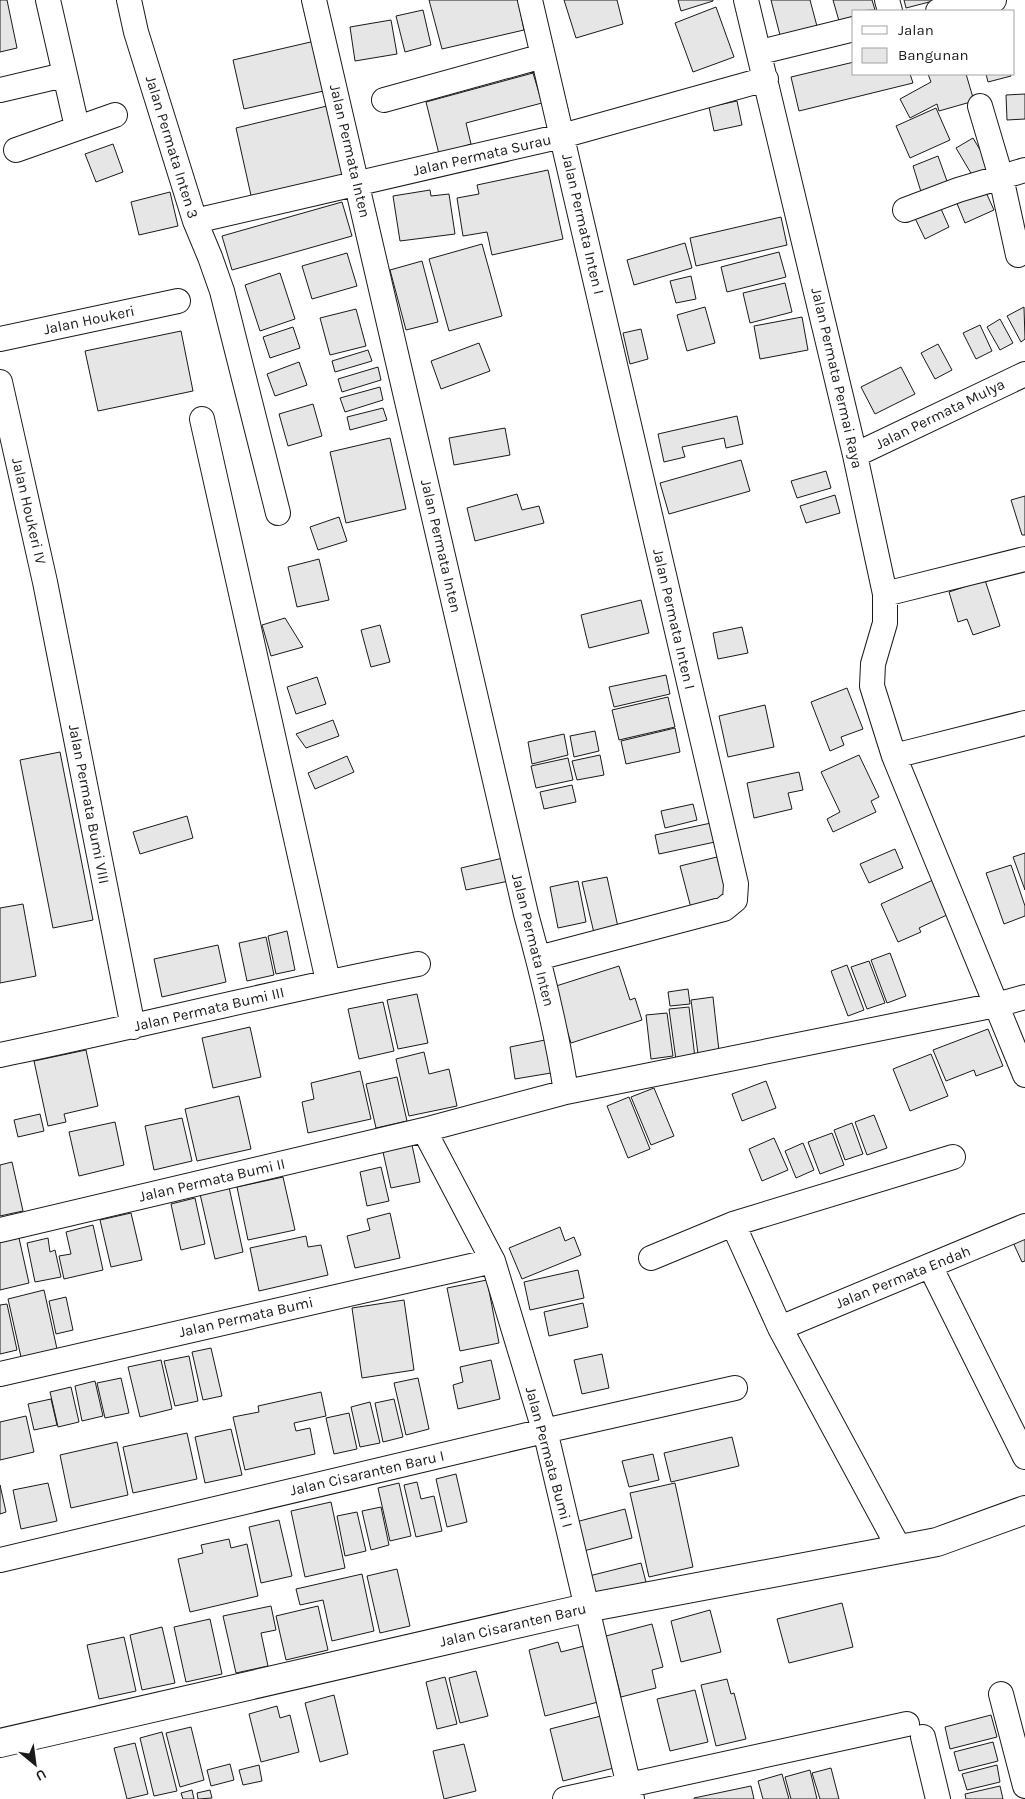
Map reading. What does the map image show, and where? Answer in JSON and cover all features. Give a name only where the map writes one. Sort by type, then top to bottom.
[{"type":"street","points":[[48,0],[77,128]]},
{"type":"street","name":"Jalan Permata Inten 3","points":[[129,0],[136,32],[195,221],[222,291],[278,513]]},
{"type":"street","name":"Jalan Permata Inten","points":[[314,0],[526,914],[538,958],[562,1065],[566,1092]]},
{"type":"street","name":"Jalan Permata Inten I","points":[[530,0],[736,884],[735,900],[724,909],[538,958]]},
{"type":"street","name":"Jalan Permata Permai Raya","points":[[746,0],[760,52],[855,455],[885,594],[885,623],[873,664],[872,686],[894,756],[1025,1075]]},
{"type":"street","points":[[943,10],[994,0]]},
{"type":"street","points":[[760,52],[852,29]]},
{"type":"street","points":[[384,100],[543,56]]},
{"type":"street","points":[[0,90],[64,75]]},
{"type":"street","name":"Jalan Permata Surau","points":[[195,221],[562,136],[766,80]]},
{"type":"street","points":[[980,106],[1001,177],[1018,255]]},
{"type":"street","points":[[16,150],[115,115]]},
{"type":"street","points":[[905,210],[1025,170]]},
{"type":"street","name":"Jalan Houkeri","points":[[0,339],[178,301]]},
{"type":"street","name":"Jalan Permata Mulya","points":[[855,455],[1025,374]]},
{"type":"street","name":"Jalan Houkeri IV","points":[[0,382],[45,582]]},
{"type":"street","points":[[202,419],[328,982]]},
{"type":"street","points":[[885,594],[1025,559]]},
{"type":"street","name":"Jalan Permata Bumi VIII","points":[[45,582],[133,1027]]},
{"type":"street","points":[[894,756],[1025,723]]},
{"type":"street","name":"Jalan Permata Bumi III","points":[[0,1055],[133,1027],[328,982],[418,964]]},
{"type":"street","name":"Jalan Permata Bumi II","points":[[0,1230],[424,1130],[566,1092],[996,1006],[1025,997]]},
{"type":"street","name":"Jalan Permata Bumi I","points":[[424,1130],[493,1261],[544,1431],[631,1792]]},
{"type":"street","points":[[651,1258],[733,1224],[953,1157]]},
{"type":"street","points":[[733,1224],[780,1328],[900,1550]]},
{"type":"street","name":"Jalan Permata Endah","points":[[780,1328],[1025,1226]]},
{"type":"street","name":"Jalan Permata Bumi","points":[[0,1374],[493,1261]]},
{"type":"street","points":[[930,1266],[1025,1457]]},
{"type":"street","name":"Jalan Cisaranten Baru I","points":[[0,1560],[544,1431],[735,1388]]},
{"type":"street","name":"Jalan Cisaranten Baru","points":[[0,1743],[586,1608],[937,1542],[1025,1510]]},
{"type":"street","points":[[1001,1694],[1025,1786]]},
{"type":"street","points":[[565,1799],[631,1792],[915,1730],[938,1799]]},
{"type":"building","points":[[0,0],[7,0],[17,48],[0,52]]},
{"type":"building","points":[[429,0],[518,0],[524,30],[442,49]]},
{"type":"building","points":[[564,0],[617,0],[623,24],[576,38]]},
{"type":"building","points":[[678,0],[713,0],[713,1],[681,11]]},
{"type":"building","points":[[771,0],[810,0],[818,30],[781,39]]},
{"type":"building","points":[[833,0],[872,0],[875,10],[852,10],[852,17],[839,21]]},
{"type":"building","points":[[904,0],[937,0],[906,8]]},
{"type":"building","points":[[716,7],[734,57],[693,72],[675,23]]},
{"type":"building","points":[[423,10],[431,45],[405,52],[396,16]]},
{"type":"building","points":[[391,20],[397,54],[355,61],[350,27]]},
{"type":"building","points":[[315,41],[328,90],[244,109],[233,60]]},
{"type":"building","points":[[852,62],[852,75],[910,75],[913,83],[799,111],[791,77]]},
{"type":"building","points":[[533,73],[542,103],[466,123],[471,144],[439,154],[426,102]]},
{"type":"building","points":[[928,75],[966,75],[974,101],[939,111],[937,104],[910,118],[900,99],[931,82]]},
{"type":"building","points":[[986,75],[1011,76],[988,82]]},
{"type":"building","points":[[1025,94],[1025,119],[1007,120],[1006,95]]},
{"type":"building","points":[[737,101],[742,125],[714,131],[709,107]]},
{"type":"building","points":[[327,106],[343,176],[252,200],[236,128]]},
{"type":"building","points":[[936,108],[950,140],[910,158],[896,126]]},
{"type":"building","points":[[973,138],[992,170],[975,180],[956,148]]},
{"type":"building","points":[[113,144],[123,172],[96,182],[85,154]]},
{"type":"building","points":[[938,156],[948,184],[922,195],[913,166]]},
{"type":"building","points":[[548,170],[563,239],[492,255],[487,232],[463,236],[457,198],[479,194],[477,185]]},
{"type":"building","points":[[984,188],[994,210],[965,223],[956,201]]},
{"type":"building","points":[[430,190],[431,196],[449,194],[455,234],[400,241],[393,196]]},
{"type":"building","points":[[170,192],[178,226],[139,235],[131,202]]},
{"type":"building","points":[[342,202],[352,236],[232,270],[222,236]]},
{"type":"building","points":[[938,202],[949,227],[925,239],[913,214]]},
{"type":"building","points":[[781,217],[787,245],[696,266],[690,238]]},
{"type":"building","points":[[685,243],[692,268],[634,285],[627,260]]},
{"type":"building","points":[[482,244],[502,316],[449,331],[429,259]]},
{"type":"building","points":[[779,252],[786,277],[727,292],[721,267]]},
{"type":"building","points":[[347,253],[357,286],[312,299],[302,266]]},
{"type":"building","points":[[422,261],[438,322],[406,330],[390,270]]},
{"type":"building","points":[[280,273],[295,319],[260,331],[245,285]]},
{"type":"building","points":[[691,276],[696,299],[676,303],[670,281]]},
{"type":"building","points":[[785,283],[792,312],[750,323],[743,293]]},
{"type":"building","points":[[705,307],[715,343],[687,351],[677,315]]},
{"type":"building","points":[[1024,307],[1025,339],[1021,342],[1007,316]]},
{"type":"building","points":[[356,309],[366,346],[330,355],[320,318]]},
{"type":"building","points":[[802,317],[808,350],[760,359],[754,326]]},
{"type":"building","points":[[1000,319],[1013,343],[1000,350],[987,327]]},
{"type":"building","points":[[980,325],[992,351],[976,359],[963,333]]},
{"type":"building","points":[[293,327],[300,348],[270,358],[263,337]]},
{"type":"building","points":[[641,329],[648,359],[630,364],[623,333]]},
{"type":"building","points":[[181,331],[193,391],[98,411],[85,351]]},
{"type":"building","points":[[479,343],[490,371],[441,389],[431,361]]},
{"type":"building","points":[[938,344],[952,370],[935,379],[921,353]]},
{"type":"building","points":[[368,350],[372,361],[335,372],[332,361]]},
{"type":"building","points":[[299,362],[307,385],[275,396],[267,374]]},
{"type":"building","points":[[378,367],[381,380],[342,392],[338,379]]},
{"type":"building","points":[[901,367],[915,394],[875,414],[861,387]]},
{"type":"building","points":[[380,387],[383,400],[345,412],[340,398]]},
{"type":"building","points":[[313,404],[322,436],[288,446],[279,414]]},
{"type":"building","points":[[383,408],[387,420],[350,430],[347,417]]},
{"type":"building","points":[[737,416],[743,444],[726,448],[724,438],[682,447],[685,457],[664,462],[658,434]]},
{"type":"building","points":[[505,428],[510,455],[454,465],[449,438]]},
{"type":"building","points":[[390,438],[406,509],[346,523],[330,452]]},
{"type":"building","points":[[741,460],[750,491],[669,514],[660,483]]},
{"type":"building","points":[[826,471],[831,488],[797,498],[791,481]]},
{"type":"building","points":[[517,494],[522,510],[539,506],[544,523],[475,541],[467,508]]},
{"type":"building","points":[[835,495],[840,513],[806,523],[800,506]]},
{"type":"building","points":[[1025,496],[1025,535],[1022,535],[1011,500]]},
{"type":"building","points":[[339,517],[347,541],[318,550],[310,527]]},
{"type":"building","points":[[319,559],[329,600],[297,607],[288,567]]},
{"type":"building","points":[[985,580],[1000,626],[973,635],[967,619],[958,622],[949,592]]},
{"type":"building","points":[[641,600],[649,633],[589,648],[581,615]]},
{"type":"building","points":[[285,618],[303,647],[271,656],[262,625]]},
{"type":"building","points":[[380,625],[390,662],[371,667],[361,630]]},
{"type":"building","points":[[742,627],[748,653],[718,659],[713,633]]},
{"type":"building","points":[[666,675],[670,694],[614,707],[609,687]]},
{"type":"building","points":[[317,677],[326,704],[296,714],[287,687]]},
{"type":"building","points":[[847,688],[863,729],[841,737],[844,745],[830,751],[811,702]]},
{"type":"building","points":[[668,697],[675,727],[619,740],[612,710]]},
{"type":"building","points":[[765,705],[774,747],[728,757],[719,716]]},
{"type":"building","points":[[333,720],[339,736],[306,748],[296,734]]},
{"type":"building","points":[[675,728],[680,752],[626,764],[621,741]]},
{"type":"building","points":[[595,731],[599,751],[574,757],[570,736]]},
{"type":"building","points":[[564,734],[568,755],[532,764],[528,742]]},
{"type":"building","points":[[60,752],[93,920],[53,928],[20,760]]},
{"type":"building","points":[[600,755],[604,775],[577,780],[572,761]]},
{"type":"building","points":[[859,755],[879,797],[871,801],[876,812],[833,832],[827,819],[840,812],[821,772]]},
{"type":"building","points":[[347,756],[354,772],[315,789],[308,773]]},
{"type":"building","points":[[568,758],[573,780],[536,788],[531,766]]},
{"type":"building","points":[[799,772],[803,790],[788,793],[792,809],[754,818],[747,783]]},
{"type":"building","points":[[572,785],[576,802],[544,809],[540,792]]},
{"type":"building","points":[[693,804],[697,820],[665,828],[661,811]]},
{"type":"building","points":[[187,816],[193,838],[140,854],[133,832]]},
{"type":"building","points":[[711,823],[715,842],[659,854],[655,835]]},
{"type":"building","points":[[895,849],[903,868],[869,883],[860,864]]},
{"type":"building","points":[[1025,853],[1025,890],[1013,857]]},
{"type":"building","points":[[717,857],[728,899],[691,908],[680,866]]},
{"type":"building","points":[[503,858],[509,881],[466,890],[461,868]]},
{"type":"building","points":[[1011,865],[1025,906],[1025,916],[1004,924],[986,873]]},
{"type":"building","points":[[607,877],[618,927],[594,933],[582,882]]},
{"type":"building","points":[[933,880],[949,914],[919,928],[921,932],[898,942],[881,904]]},
{"type":"building","points":[[578,881],[586,922],[558,928],[550,887]]},
{"type":"building","points":[[23,904],[36,976],[0,983],[0,908]]},
{"type":"building","points":[[287,931],[295,970],[276,974],[268,936]]},
{"type":"building","points":[[266,937],[274,975],[247,981],[239,943]]},
{"type":"building","points":[[218,945],[226,982],[162,997],[154,959]]},
{"type":"building","points":[[890,953],[906,996],[887,1003],[871,960]]},
{"type":"building","points":[[869,961],[885,1003],[867,1009],[851,967]]},
{"type":"building","points":[[847,965],[864,1010],[848,1016],[831,971]]},
{"type":"building","points":[[619,966],[630,1000],[635,998],[642,1020],[571,1043],[553,987]]},
{"type":"building","points":[[688,989],[690,1004],[670,1006],[668,992]]},
{"type":"building","points":[[417,994],[428,1043],[398,1049],[387,1000]]},
{"type":"building","points":[[713,997],[719,1051],[698,1054],[691,1000]]},
{"type":"building","points":[[383,1002],[394,1051],[359,1059],[348,1009]]},
{"type":"building","points":[[689,1007],[695,1058],[676,1060],[669,1009]]},
{"type":"building","points":[[667,1013],[673,1056],[651,1059],[646,1015]]},
{"type":"building","points":[[250,1027],[261,1077],[213,1088],[202,1038]]},
{"type":"building","points":[[988,1029],[1003,1066],[976,1076],[974,1070],[946,1081],[933,1050]]},
{"type":"building","points":[[545,1040],[551,1073],[515,1079],[510,1047]]},
{"type":"building","points":[[86,1050],[98,1106],[64,1114],[66,1122],[48,1126],[34,1061]]},
{"type":"building","points":[[424,1052],[429,1074],[449,1069],[457,1106],[409,1116],[396,1059]]},
{"type":"building","points":[[931,1054],[948,1096],[910,1111],[893,1069]]},
{"type":"building","points":[[360,1071],[371,1119],[308,1133],[302,1102],[314,1099],[311,1083]]},
{"type":"building","points":[[397,1077],[407,1121],[376,1128],[366,1084]]},
{"type":"building","points":[[766,1081],[776,1108],[742,1121],[732,1094]]},
{"type":"building","points":[[654,1088],[674,1136],[651,1145],[631,1097]]},
{"type":"building","points":[[239,1096],[251,1149],[197,1161],[185,1109]]},
{"type":"building","points":[[629,1097],[650,1149],[628,1158],[607,1106]]},
{"type":"building","points":[[40,1114],[44,1131],[18,1137],[14,1120]]},
{"type":"building","points":[[874,1115],[887,1148],[867,1155],[855,1122]]},
{"type":"building","points":[[182,1118],[192,1161],[154,1170],[145,1126]]},
{"type":"building","points":[[115,1122],[124,1165],[79,1176],[69,1132]]},
{"type":"building","points":[[852,1123],[863,1154],[845,1160],[834,1130]]},
{"type":"building","points":[[832,1133],[844,1165],[820,1174],[808,1142]]},
{"type":"building","points":[[774,1138],[788,1170],[762,1181],[749,1149]]},
{"type":"building","points":[[803,1143],[814,1170],[796,1178],[785,1151]]},
{"type":"building","points":[[412,1145],[420,1182],[391,1188],[383,1152]]},
{"type":"building","points":[[12,1162],[23,1211],[0,1216],[0,1165]]},
{"type":"building","points":[[381,1167],[389,1201],[367,1206],[360,1172]]},
{"type":"building","points":[[283,1177],[295,1230],[248,1240],[237,1187]]},
{"type":"building","points":[[229,1187],[243,1252],[215,1259],[200,1194]]},
{"type":"building","points":[[195,1198],[205,1244],[181,1250],[171,1204]]},
{"type":"building","points":[[131,1213],[142,1260],[111,1267],[100,1220]]},
{"type":"building","points":[[390,1213],[400,1258],[355,1268],[347,1236],[370,1230],[367,1219]]},
{"type":"building","points":[[93,1225],[103,1270],[64,1279],[59,1256],[71,1254],[66,1232]]},
{"type":"building","points":[[560,1227],[565,1241],[574,1237],[581,1255],[522,1279],[509,1248]]},
{"type":"building","points":[[1025,1231],[1025,1261],[1022,1262],[1011,1238]]},
{"type":"building","points":[[306,1236],[308,1247],[321,1245],[328,1275],[259,1291],[250,1248]]},
{"type":"building","points":[[19,1238],[29,1283],[0,1290],[0,1242]]},
{"type":"building","points":[[48,1238],[50,1252],[55,1250],[61,1277],[35,1282],[27,1243]]},
{"type":"building","points":[[578,1270],[584,1298],[530,1310],[524,1282]]},
{"type":"building","points":[[487,1280],[499,1343],[460,1351],[447,1288]]},
{"type":"building","points":[[44,1290],[57,1349],[21,1357],[8,1299]]},
{"type":"building","points":[[66,1297],[73,1330],[56,1334],[49,1301]]},
{"type":"building","points":[[404,1300],[414,1370],[362,1378],[352,1308]]},
{"type":"building","points":[[583,1303],[588,1327],[549,1336],[544,1312]]},
{"type":"building","points":[[7,1304],[17,1350],[0,1354],[0,1305]]},
{"type":"building","points":[[211,1348],[222,1396],[203,1400],[192,1352]]},
{"type":"building","points":[[602,1354],[609,1388],[582,1394],[574,1360]]},
{"type":"building","points":[[189,1356],[198,1401],[175,1406],[164,1361]]},
{"type":"building","points":[[161,1360],[172,1409],[140,1417],[128,1367]]},
{"type":"building","points":[[491,1360],[500,1399],[458,1409],[453,1385],[463,1382],[460,1367]]},
{"type":"building","points":[[121,1378],[129,1413],[105,1418],[97,1383]]},
{"type":"building","points":[[418,1378],[429,1429],[406,1435],[394,1383]]},
{"type":"building","points":[[95,1381],[103,1416],[82,1421],[75,1386]]},
{"type":"building","points":[[71,1387],[79,1422],[58,1427],[50,1392]]},
{"type":"building","points":[[321,1392],[326,1416],[294,1423],[296,1431],[310,1428],[315,1454],[245,1470],[233,1417],[259,1412],[258,1406]]},
{"type":"building","points":[[51,1399],[57,1425],[34,1430],[28,1404]]},
{"type":"building","points":[[394,1399],[403,1437],[383,1442],[375,1403]]},
{"type":"building","points":[[370,1402],[380,1443],[360,1447],[351,1407]]},
{"type":"building","points":[[349,1413],[357,1449],[334,1454],[326,1418]]},
{"type":"building","points":[[26,1416],[34,1452],[0,1460],[0,1422]]},
{"type":"building","points":[[231,1429],[242,1475],[205,1483],[195,1437]]},
{"type":"building","points":[[187,1433],[197,1479],[133,1493],[123,1447]]},
{"type":"building","points":[[732,1437],[739,1466],[671,1482],[664,1453]]},
{"type":"building","points":[[117,1442],[128,1495],[71,1508],[60,1455]]},
{"type":"building","points":[[653,1454],[659,1480],[629,1487],[622,1461]]},
{"type":"building","points":[[456,1474],[467,1522],[447,1527],[436,1479]]},
{"type":"building","points":[[417,1482],[421,1499],[434,1496],[442,1531],[416,1537],[404,1485]]},
{"type":"building","points":[[48,1483],[57,1521],[21,1529],[13,1490]]},
{"type":"building","points":[[399,1483],[411,1536],[390,1541],[378,1488]]},
{"type":"building","points":[[675,1483],[693,1567],[649,1577],[630,1493]]},
{"type":"building","points":[[0,1485],[6,1512],[0,1514]]},
{"type":"building","points":[[331,1502],[345,1568],[305,1577],[291,1511]]},
{"type":"building","points":[[381,1507],[389,1545],[371,1550],[362,1511]]},
{"type":"building","points":[[625,1509],[632,1538],[580,1552],[572,1523]]},
{"type":"building","points":[[357,1512],[366,1551],[345,1556],[337,1516]]},
{"type":"building","points":[[279,1520],[292,1576],[261,1583],[249,1527]]},
{"type":"building","points":[[229,1539],[231,1548],[247,1544],[258,1596],[190,1612],[178,1559],[203,1553],[201,1545]]},
{"type":"building","points":[[641,1563],[646,1582],[590,1596],[585,1577]]},
{"type":"building","points":[[397,1569],[410,1626],[380,1633],[367,1576]]},
{"type":"building","points":[[362,1574],[374,1631],[332,1641],[323,1600],[300,1605],[296,1589]]},
{"type":"building","points":[[842,1603],[853,1647],[789,1663],[777,1619]]},
{"type":"building","points":[[271,1606],[276,1630],[261,1633],[268,1666],[236,1673],[223,1616]]},
{"type":"building","points":[[318,1606],[328,1650],[286,1660],[276,1616]]},
{"type":"building","points":[[710,1610],[721,1652],[681,1662],[671,1621]]},
{"type":"building","points":[[210,1619],[222,1674],[186,1682],[174,1627]]},
{"type":"building","points":[[652,1624],[663,1667],[652,1670],[656,1688],[621,1697],[606,1636]]},
{"type":"building","points":[[162,1627],[175,1683],[142,1690],[130,1635]]},
{"type":"building","points":[[124,1637],[136,1691],[99,1699],[87,1645]]},
{"type":"building","points":[[558,1642],[561,1652],[584,1646],[598,1702],[545,1716],[529,1650]]},
{"type":"building","points":[[476,1671],[488,1716],[460,1723],[449,1678]]},
{"type":"building","points":[[445,1677],[457,1724],[437,1729],[426,1682]]},
{"type":"building","points":[[727,1679],[731,1694],[734,1693],[746,1739],[716,1746],[701,1685]]},
{"type":"building","points":[[695,1690],[708,1742],[670,1751],[657,1699]]},
{"type":"building","points":[[334,1695],[348,1754],[320,1762],[305,1703]]},
{"type":"building","points":[[277,1706],[280,1718],[290,1715],[299,1752],[261,1762],[249,1714]]},
{"type":"building","points":[[991,1715],[997,1737],[950,1749],[945,1727]]},
{"type":"building","points":[[601,1716],[614,1768],[563,1781],[550,1729]]},
{"type":"building","points":[[191,1727],[204,1780],[180,1787],[166,1733]]},
{"type":"building","points":[[162,1732],[177,1791],[154,1796],[140,1738]]},
{"type":"building","points":[[993,1742],[998,1761],[959,1771],[954,1752]]},
{"type":"building","points":[[135,1743],[148,1794],[127,1799],[114,1748]]},
{"type":"building","points":[[464,1744],[476,1791],[444,1799],[433,1751]]},
{"type":"building","points":[[230,1764],[234,1780],[211,1786],[207,1770]]},
{"type":"building","points":[[259,1765],[262,1781],[243,1785],[239,1770]]},
{"type":"building","points":[[997,1765],[1000,1782],[967,1790],[962,1774]]},
{"type":"building","points":[[831,1768],[839,1799],[820,1799],[812,1773]]},
{"type":"building","points":[[810,1770],[817,1799],[791,1799],[785,1777]]},
{"type":"building","points":[[782,1774],[789,1799],[763,1799],[758,1781]]},
{"type":"building","points":[[751,1786],[754,1799],[694,1799],[694,1798]]},
{"type":"building","points":[[1000,1786],[1003,1799],[966,1799],[965,1794]]},
{"type":"building","points":[[192,1790],[194,1799],[183,1799],[181,1793]]},
{"type":"building","points":[[210,1790],[212,1798],[198,1799],[197,1793]]}]
